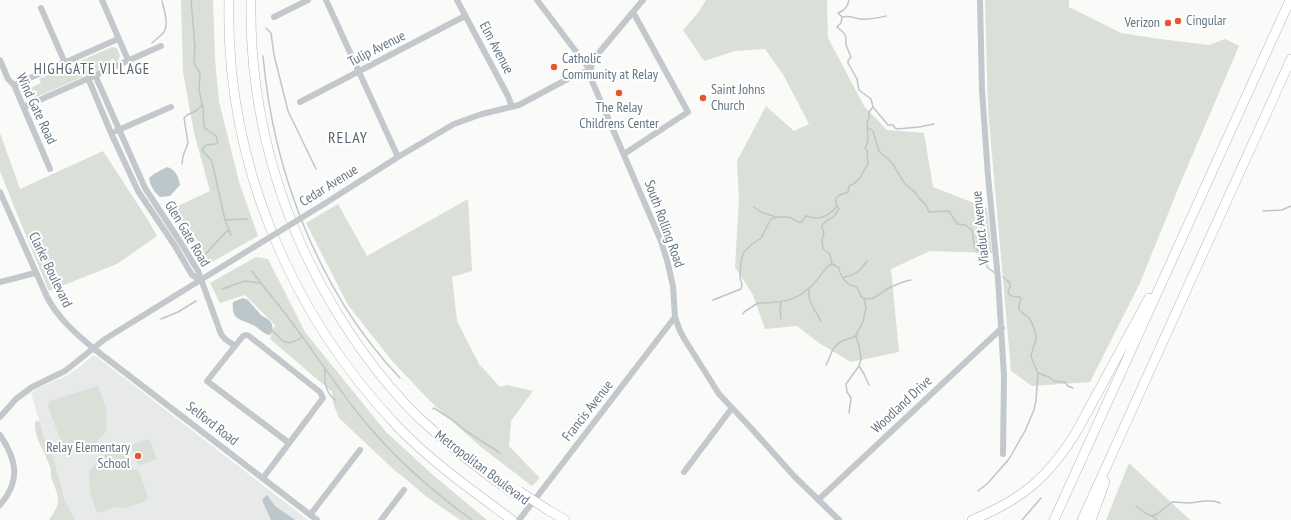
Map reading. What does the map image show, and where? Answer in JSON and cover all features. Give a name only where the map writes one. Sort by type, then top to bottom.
[{"type":"highway","points":[[225,0],[227,39],[232,76]]},
{"type":"highway","name":"Metropolitan Boulevard","points":[[229,0],[229,39],[232,76],[242,135],[261,204],[289,272],[328,340],[373,400],[400,429],[443,469],[512,520]]},
{"type":"highway","name":"Metropolitan Boulevard","points":[[251,0],[254,74],[258,105],[271,163],[295,234],[308,262],[347,330],[382,376],[416,415],[483,472],[546,512],[553,520]]},
{"type":"highway","points":[[1054,520],[1290,0]]},
{"type":"highway","points":[[1082,520],[1291,59]]},
{"type":"highway","points":[[972,520],[1004,506],[1018,497],[1042,478],[1056,463],[1078,429],[1178,246]]},
{"type":"highway","points":[[1091,520],[1130,414]]},
{"type":"highway","points":[[546,512],[564,520]]},
{"type":"street","points":[[102,0],[128,60]]},
{"type":"street","points":[[274,17],[308,0]]},
{"type":"street","points":[[326,0],[398,157]]},
{"type":"street","name":"Elm Avenue","points":[[457,0],[508,96],[512,107]]},
{"type":"street","points":[[537,0],[590,70]]},
{"type":"street","points":[[590,70],[592,62],[597,55],[643,0]]},
{"type":"street","name":"Viaduct Avenue","points":[[980,0],[983,106],[1002,328],[1005,401],[1003,454]]},
{"type":"street","points":[[41,8],[65,63]]},
{"type":"street","points":[[624,154],[688,112],[633,12]]},
{"type":"street","name":"Tulip Avenue","points":[[300,102],[466,16]]},
{"type":"street","points":[[14,85],[118,39]]},
{"type":"street","points":[[24,106],[161,46]]},
{"type":"street","name":"Wind Gate Road","points":[[0,60],[8,79],[14,85],[24,106],[50,169]]},
{"type":"street","name":"Cedar Avenue","points":[[0,417],[16,399],[32,387],[65,371],[93,348],[398,157],[454,124],[482,114],[512,107],[590,70]]},
{"type":"street","name":"South Rolling Road","points":[[590,70],[592,81],[652,218],[667,260],[673,286],[675,317],[680,331],[719,394],[782,464],[839,520]]},
{"type":"street","name":"Glen Gate Road","points":[[95,75],[118,130],[145,188],[198,271],[201,281]]},
{"type":"street","name":"Glen Gate Road","points":[[88,78],[111,133],[138,191],[175,246],[192,275],[201,281]]},
{"type":"street","points":[[111,133],[171,107]]},
{"type":"street","name":"Clarke Boulevard","points":[[0,192],[52,307],[65,323],[93,348]]},
{"type":"street","points":[[0,282],[36,273]]},
{"type":"street","points":[[201,281],[222,334],[225,339],[235,346]]},
{"type":"street","name":"Francis Avenue","points":[[519,520],[675,317]]},
{"type":"street","name":"Woodland Drive","points":[[818,500],[1002,328]]},
{"type":"street","points":[[262,478],[289,443],[322,400],[323,395],[249,336],[243,336],[207,381],[289,443]]},
{"type":"street","name":"Selford Road","points":[[93,348],[317,520]]},
{"type":"street","points":[[684,472],[732,408]]},
{"type":"street","points":[[0,435],[11,452],[14,471],[14,480],[11,489],[0,505]]},
{"type":"street","points":[[310,515],[360,450]]},
{"type":"street","points":[[381,520],[404,490]]},
{"type":"shaded area","points":[[181,0],[213,0],[215,59],[219,102],[239,182],[258,236],[210,263],[192,231],[182,231],[169,210],[210,191],[194,133],[183,72]]},
{"type":"shaded area","points":[[706,0],[827,0],[828,38],[864,106],[887,130],[924,133],[933,187],[987,208],[992,253],[930,251],[891,269],[899,352],[851,362],[819,343],[797,326],[765,329],[753,295],[735,267],[739,199],[737,161],[766,106],[794,131],[809,124],[784,76],[765,49],[735,51],[704,61],[683,30],[697,14]]},
{"type":"shaded area","points":[[985,0],[1069,0],[1069,7],[1121,33],[1209,45],[1225,39],[1239,46],[1180,184],[1140,283],[1090,382],[1032,386],[1011,371],[988,109]]},
{"type":"shaded area","points":[[112,47],[117,48],[120,56],[118,61],[115,62],[113,59],[99,65],[100,69],[30,100],[25,98],[22,91],[23,86],[25,85],[28,89],[41,83],[39,79]]},
{"type":"shaded area","points":[[0,133],[20,189],[103,151],[157,236],[117,264],[49,291],[0,171]]},
{"type":"shaded area","points":[[167,167],[176,174],[180,185],[170,196],[160,197],[150,183],[149,178]]},
{"type":"shaded area","points":[[468,199],[472,271],[452,277],[457,321],[479,364],[500,387],[507,385],[533,391],[511,421],[509,446],[540,478],[532,486],[481,447],[430,401],[393,362],[348,305],[306,223],[338,204],[367,256]]},
{"type":"shaded area","points":[[256,257],[268,259],[305,332],[386,432],[433,475],[487,520],[460,520],[427,497],[391,467],[339,418],[333,403],[332,392],[270,339],[275,325],[245,295],[220,303],[210,283]]},
{"type":"shaded area","points":[[243,298],[248,300],[261,315],[272,324],[273,331],[270,335],[235,316],[233,302]]},
{"type":"shaded area","name":"Relay Elementary School","points":[[93,355],[308,520],[69,520],[31,393],[36,389],[68,375]]},
{"type":"shaded area","points":[[98,386],[106,408],[107,430],[93,446],[66,455],[48,406],[50,401]]},
{"type":"shaded area","points":[[36,420],[40,422],[44,438],[53,457],[65,501],[75,520],[49,520],[56,508],[58,499],[51,476],[50,466],[35,430]]},
{"type":"shaded area","points":[[149,439],[157,459],[139,466],[131,445]]},
{"type":"shaded area","points":[[126,448],[133,469],[139,471],[148,497],[146,501],[124,508],[117,507],[97,513],[90,492],[89,470],[105,454]]},
{"type":"shaded area","points":[[1129,463],[1190,520],[1106,520]]},
{"type":"shaded area","points":[[267,495],[275,506],[295,520],[271,520],[262,500]]},
{"type":"waterway","points":[[191,0],[195,47],[194,61],[200,73],[199,90],[203,109],[204,127],[216,136],[218,142],[216,144],[206,145],[202,150],[211,160],[225,220],[231,235]]},
{"type":"waterway","points":[[849,0],[845,8],[838,13],[842,17],[841,23],[837,27],[846,37],[846,45],[851,57],[848,63],[857,79],[859,90],[871,99],[873,107],[888,125],[893,125],[897,129],[934,124]]},
{"type":"waterway","points":[[152,43],[164,32],[166,25],[166,16],[162,1]]},
{"type":"waterway","points":[[842,17],[849,16],[860,19],[873,19],[886,16]]},
{"type":"waterway","points":[[266,28],[271,33],[274,55],[288,111],[316,169]]},
{"type":"waterway","points":[[263,56],[268,97],[276,138],[286,177],[300,216]]},
{"type":"waterway","points":[[182,164],[183,156],[188,143],[184,118],[196,111],[202,105]]},
{"type":"waterway","points":[[832,264],[830,254],[823,249],[822,240],[824,232],[822,226],[834,216],[839,209],[836,203],[836,198],[848,192],[849,186],[853,185],[858,180],[868,164],[868,152],[865,148],[868,141],[867,123],[869,112],[873,107]]},
{"type":"waterway","points":[[867,127],[873,131],[879,151],[892,163],[905,184],[914,191],[926,205],[929,212],[949,211],[957,224],[965,225],[972,230],[974,245],[983,257],[988,268],[995,273]]},
{"type":"waterway","points":[[713,300],[741,289],[741,261],[744,252],[761,238],[771,219],[786,217],[801,222],[806,216],[815,218],[824,216],[833,211],[837,206]]},
{"type":"waterway","points":[[1263,211],[1282,210],[1291,206]]},
{"type":"waterway","points":[[754,207],[761,212],[776,217]]},
{"type":"waterway","points":[[225,220],[247,219]]},
{"type":"waterway","points":[[301,219],[320,262],[343,303],[384,361],[400,378]]},
{"type":"waterway","points":[[200,260],[227,231],[230,232]]},
{"type":"waterway","points":[[844,277],[857,272],[867,261]]},
{"type":"waterway","points":[[743,314],[758,303],[783,301],[797,297],[810,287],[829,265],[832,264],[839,268],[844,280],[850,285],[855,286],[861,297],[864,298],[866,308],[862,323],[856,335],[853,338],[842,341],[835,346],[826,365]]},
{"type":"waterway","points":[[252,271],[283,310],[335,383],[377,436],[389,449],[443,498],[472,520]]},
{"type":"waterway","points":[[978,491],[988,483],[1009,459],[1025,431],[1034,410],[1036,400],[1038,373],[1031,355],[1036,340],[1036,334],[1029,318],[1019,310],[1020,297],[1009,294],[1010,283],[1003,277]]},
{"type":"waterway","points":[[864,298],[874,298],[893,286],[911,280]]},
{"type":"waterway","points":[[222,289],[245,281],[260,283]]},
{"type":"waterway","points":[[809,288],[810,301],[821,321]]},
{"type":"waterway","points":[[161,319],[178,312],[196,301]]},
{"type":"waterway","points":[[781,302],[781,319]]},
{"type":"waterway","points":[[273,331],[283,341],[289,343],[302,337]]},
{"type":"waterway","points":[[849,413],[851,398],[847,392],[846,384],[859,366],[861,359],[856,336],[857,334]]},
{"type":"waterway","points":[[859,366],[869,385]]},
{"type":"waterway","points":[[325,368],[327,390],[336,401]]},
{"type":"waterway","points":[[1038,373],[1049,377],[1054,381],[1065,382],[1068,386],[1073,388]]},
{"type":"waterway","points":[[433,409],[434,408],[451,419],[466,431],[500,453]]},
{"type":"waterway","points":[[1022,520],[1041,498]]},
{"type":"waterway","points":[[1151,516],[1157,514],[1172,502],[1190,503],[1214,501],[1220,503]]},
{"type":"waterway","points":[[1136,506],[1157,520]]},
{"type":"place","name":"Cingular","points":[[1178,21]]},
{"type":"place","name":"Verizon","points":[[1168,23]]},
{"type":"place","name":"Catholic Community at Relay","points":[[554,67]]},
{"type":"place","name":"The Relay Childrens Center","points":[[619,93]]},
{"type":"place","name":"Saint Johns Church","points":[[703,98]]},
{"type":"place","name":"Relay Elementary School","points":[[138,456]]},
{"type":"district","name":"HIGHGATE VILLAGE","points":[[92,70]]},
{"type":"district","name":"RELAY","points":[[348,138]]}]
